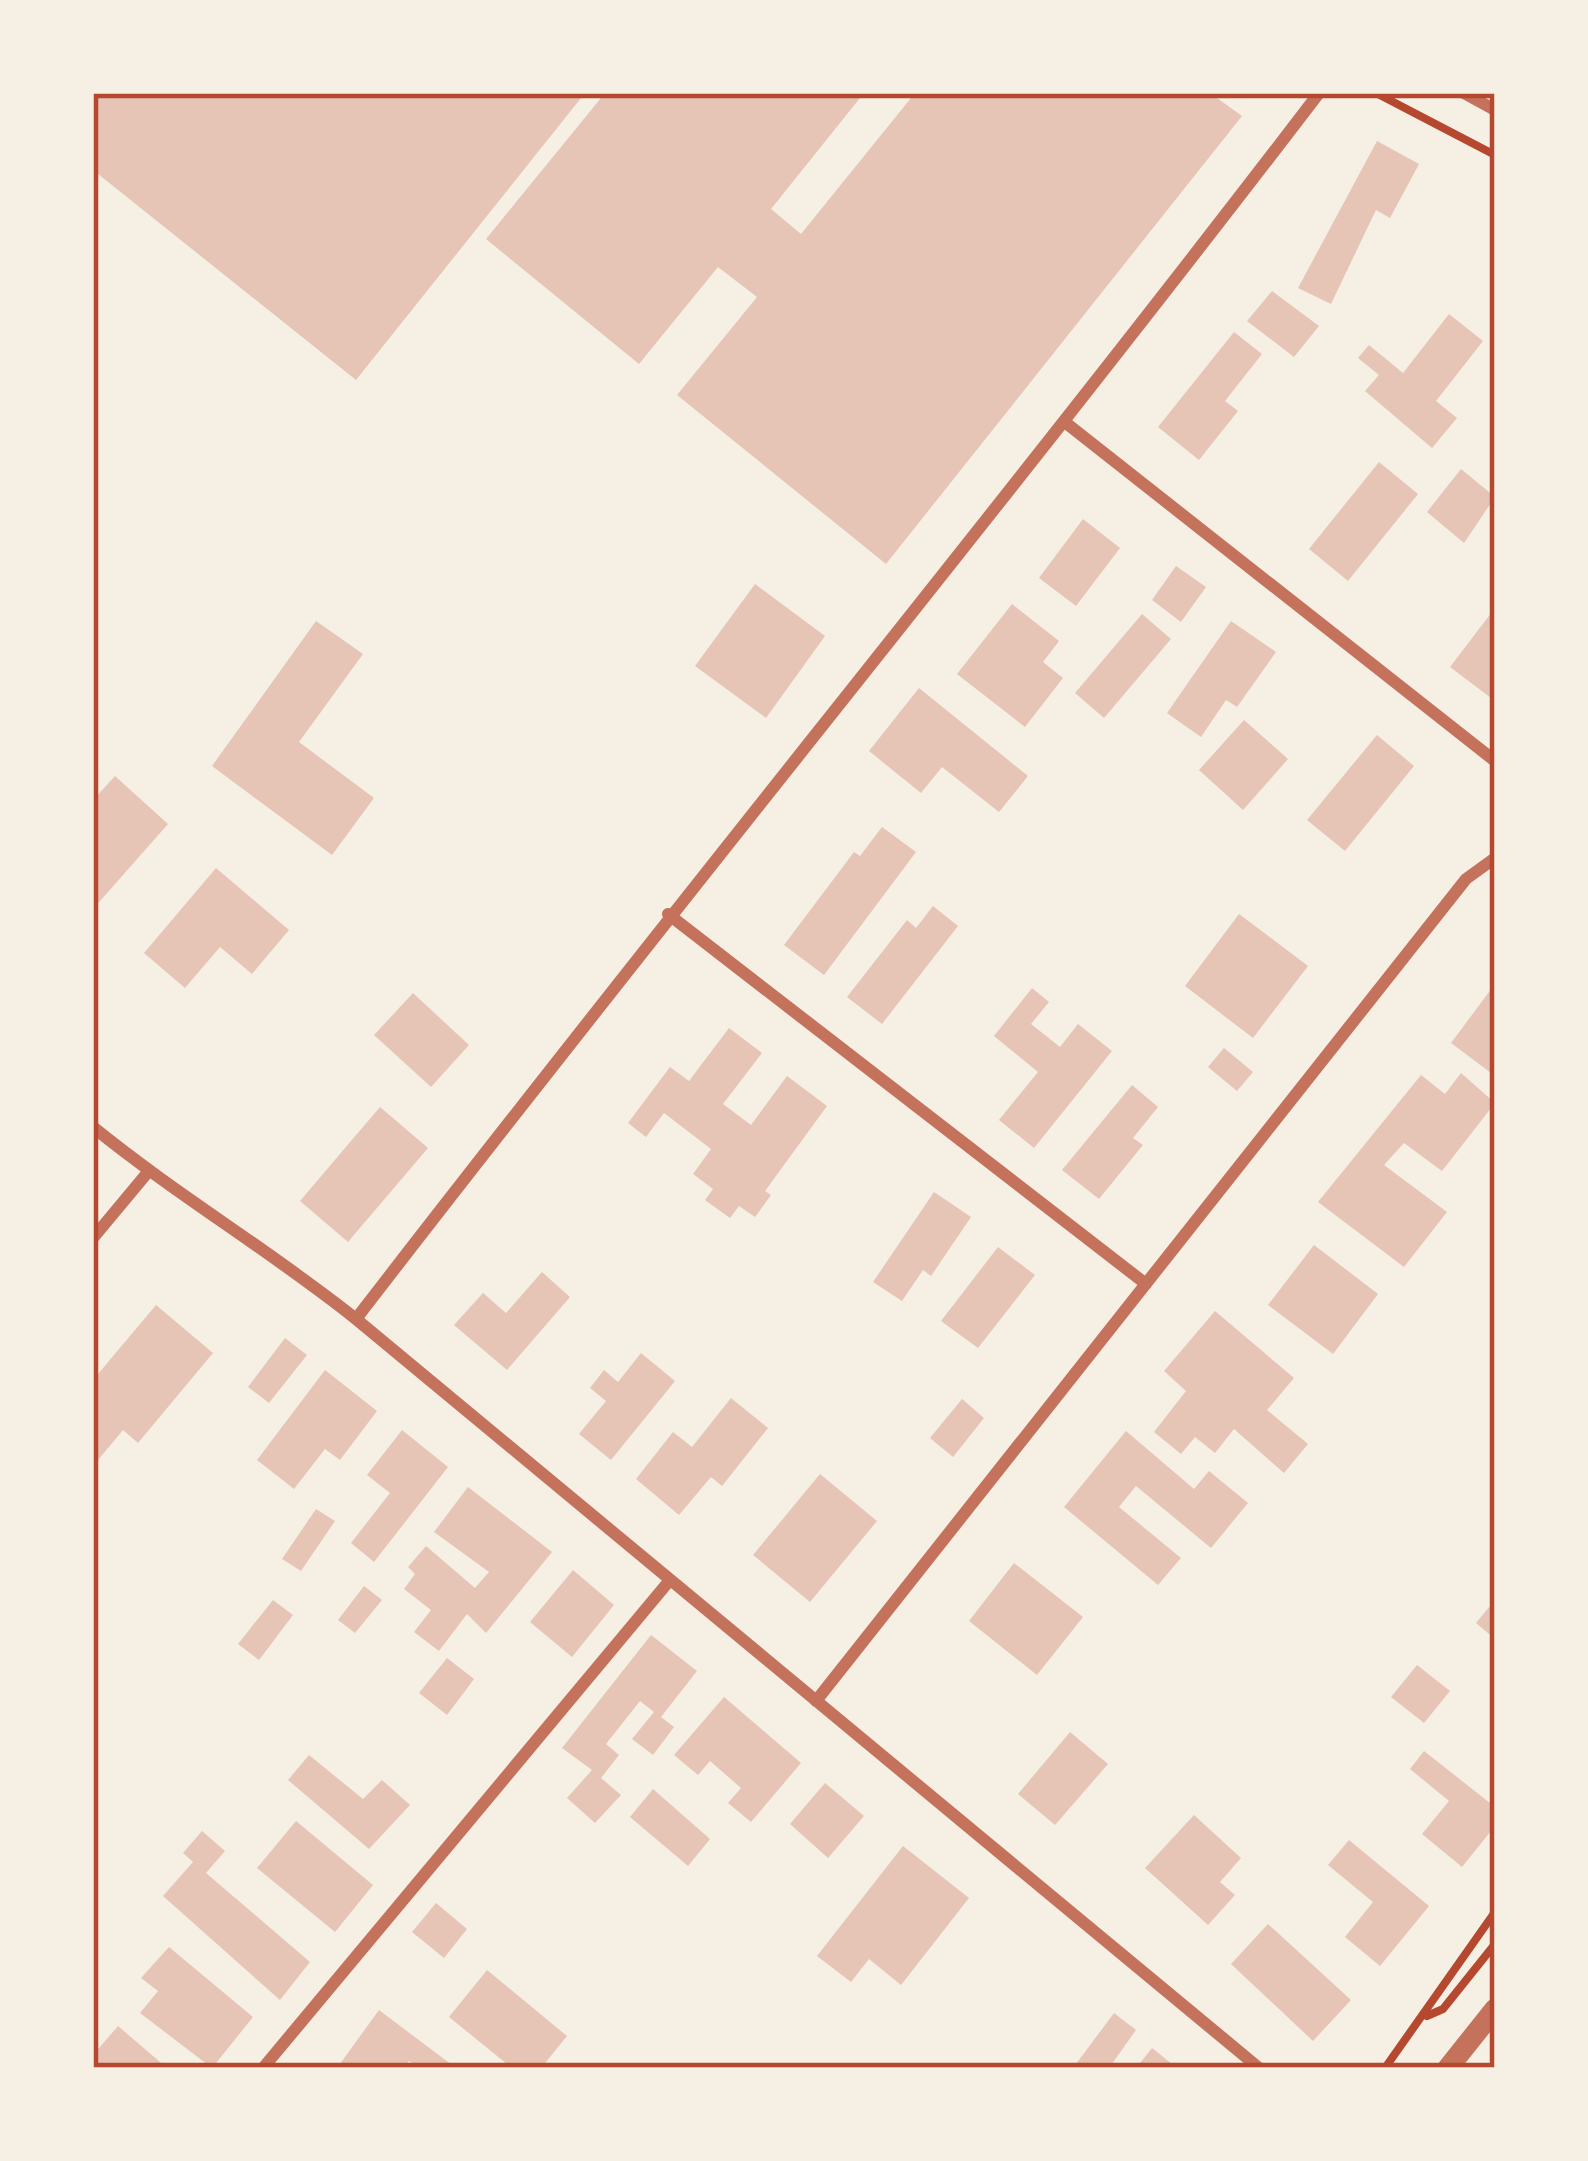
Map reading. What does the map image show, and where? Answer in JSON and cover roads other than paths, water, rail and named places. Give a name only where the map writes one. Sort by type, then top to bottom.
[{"type":"street","points":[[356,1319],[668,914],[1066,423],[1319,93]]},
{"type":"street","points":[[1464,93],[1495,110]]},
{"type":"street","points":[[1066,423],[1495,761]]},
{"type":"street","points":[[816,1701],[1466,879],[1495,858]]},
{"type":"street","points":[[668,914],[1146,1284]]},
{"type":"street","points":[[93,1127],[148,1172],[356,1319],[1259,2068]]},
{"type":"street","points":[[93,1238],[148,1172]]},
{"type":"street","points":[[263,2068],[670,1580]]},
{"type":"street","points":[[1448,2068],[1495,2008]]}]
